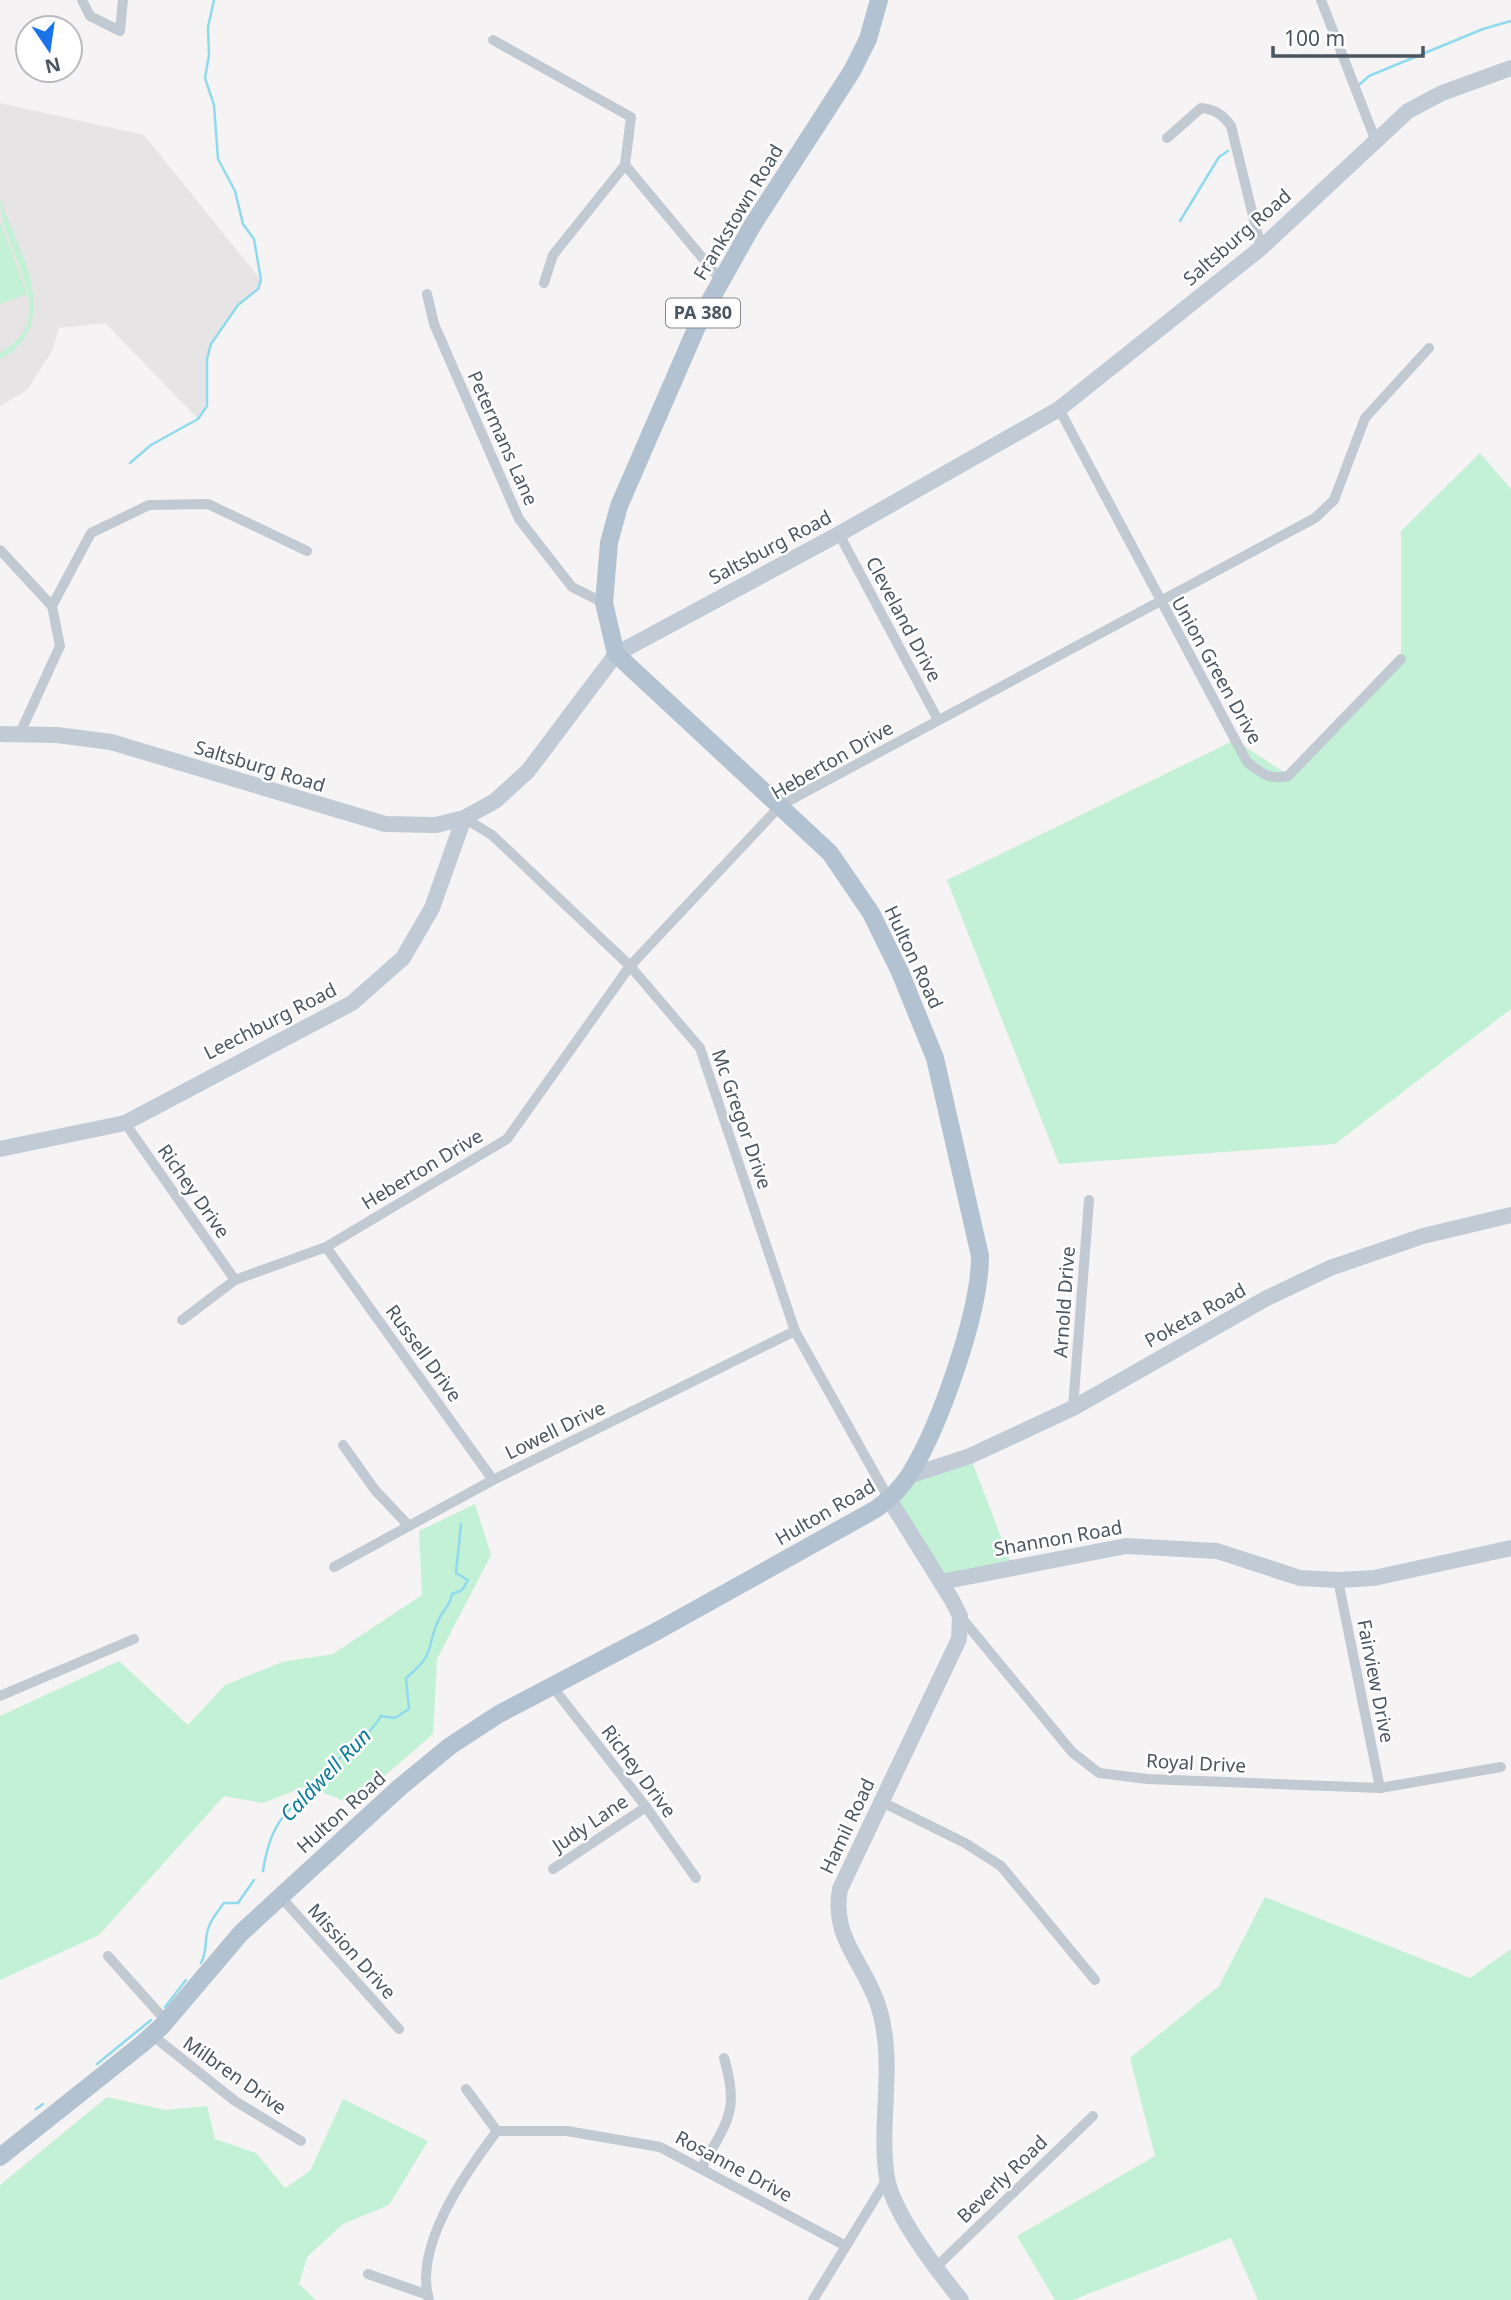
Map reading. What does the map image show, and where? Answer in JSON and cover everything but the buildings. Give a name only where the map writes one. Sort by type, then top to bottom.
[{"type":"main road","name":"Frankstown Road","points":[[616,654],[604,603],[609,543],[619,506],[720,279],[852,71],[868,39],[879,0]]},
{"type":"main road","name":"Hulton Road","points":[[0,2157],[152,2035],[241,1933],[450,1746],[499,1714],[659,1630],[889,1499],[909,1476],[926,1445],[973,1313],[980,1279],[976,1231],[935,1058],[885,937],[830,853],[616,654]]},
{"type":"street","points":[[82,0],[90,16],[121,32],[123,0]]},
{"type":"street","points":[[1321,0],[1375,139]]},
{"type":"street","points":[[493,40],[631,117],[625,165],[553,255],[544,283]]},
{"type":"street","name":"Saltsburg Road","points":[[0,734],[20,733],[111,742],[385,824],[436,825],[464,818],[495,801],[528,771],[616,654],[839,534],[1059,409],[1261,248],[1375,139],[1419,105],[1511,68]]},
{"type":"street","points":[[1167,138],[1201,108],[1224,116],[1231,126],[1261,248]]},
{"type":"street","points":[[625,165],[720,279]]},
{"type":"street","name":"Petermans Lane","points":[[427,294],[434,324],[519,519],[572,587],[604,603]]},
{"type":"street","name":"Heberton Drive","points":[[182,1320],[235,1280],[326,1247],[508,1139],[630,965],[781,805],[1315,519],[1334,500],[1365,418],[1429,348]]},
{"type":"street","name":"Union Green Drive","points":[[1059,409],[1160,604],[1247,762],[1263,776],[1288,776],[1401,659]]},
{"type":"street","points":[[52,606],[91,533],[149,505],[208,504],[307,551]]},
{"type":"street","name":"Cleveland Drive","points":[[839,534],[938,720]]},
{"type":"street","points":[[0,550],[52,606],[60,646],[20,733]]},
{"type":"street","name":"Mc Gregor Drive","points":[[464,818],[492,835],[630,965],[701,1048],[794,1331],[889,1499]]},
{"type":"street","name":"Leechburg Road","points":[[0,1149],[125,1123],[352,1003],[403,958],[432,908],[464,818]]},
{"type":"street","name":"Richey Drive","points":[[125,1123],[235,1280]]},
{"type":"street","name":"Arnold Drive","points":[[1073,1408],[1089,1200]]},
{"type":"street","name":"Poketa Road","points":[[909,1476],[970,1456],[1073,1408],[1265,1299],[1330,1268],[1423,1236],[1511,1215]]},
{"type":"street","name":"Russell Drive","points":[[326,1247],[493,1480]]},
{"type":"street","name":"Lowell Drive","points":[[334,1567],[493,1480],[794,1331]]},
{"type":"street","points":[[343,1445],[375,1490],[409,1526]]},
{"type":"street","points":[[889,1499],[960,1616]]},
{"type":"street","name":"Shannon Road","points":[[941,1582],[1126,1546],[1217,1551],[1300,1578],[1338,1580],[1374,1578],[1511,1548]]},
{"type":"street","name":"Fairview Drive","points":[[1338,1580],[1380,1788]]},
{"type":"street","name":"Royal Drive","points":[[960,1616],[1072,1752],[1099,1773],[1147,1779],[1380,1788],[1501,1767]]},
{"type":"street","name":"Hamil Road","points":[[960,1616],[959,1639],[951,1661],[840,1889],[836,1911],[841,1932],[878,2007],[887,2048],[887,2179],[911,2231],[935,2268],[961,2300]]},
{"type":"street","points":[[0,1696],[134,1639]]},
{"type":"street","name":"Richey Drive","points":[[552,1686],[646,1807],[696,1878]]},
{"type":"street","points":[[882,1802],[965,1843],[1001,1866],[1095,1980]]},
{"type":"street","name":"Judy Lane","points":[[553,1869],[646,1807]]},
{"type":"street","name":"Mission Drive","points":[[280,1896],[399,2029]]},
{"type":"street","points":[[108,1956],[166,2021]]},
{"type":"street","name":"Milbren Drive","points":[[152,2035],[235,2101],[301,2141]]},
{"type":"street","points":[[702,2167],[732,2112],[731,2082],[724,2058]]},
{"type":"street","points":[[368,2274],[428,2298],[425,2259],[465,2174],[497,2131],[466,2089]]},
{"type":"street","name":"Beverly Road","points":[[935,2268],[1093,2116]]},
{"type":"street","name":"Rosanne Drive","points":[[497,2131],[567,2131],[660,2147],[844,2245]]},
{"type":"street","points":[[813,2300],[844,2245],[887,2179]]},
{"type":"shaded area","points":[[0,103],[144,135],[261,280],[253,293],[238,305],[211,344],[207,359],[207,406],[198,419],[105,323],[59,328],[52,351],[27,390],[0,406]]},
{"type":"green space","points":[[0,200],[32,285],[34,307],[30,327],[19,344],[0,359],[0,353],[19,338],[28,321],[29,302],[25,281],[3,219]]},
{"type":"green space","points":[[0,222],[27,294],[0,304]]},
{"type":"green space","points":[[1480,453],[1511,489],[1511,1009],[1335,1144],[1059,1164],[947,880],[1235,740],[1288,775],[1401,659],[1401,531]]},
{"type":"green space","points":[[970,1456],[1012,1566],[941,1582],[889,1499],[899,1489]]},
{"type":"green space","points":[[475,1504],[491,1555],[437,1659],[433,1734],[352,1804],[306,1786],[263,1803],[224,1796],[99,1935],[0,1980],[0,1716],[119,1661],[188,1725],[225,1685],[282,1662],[333,1654],[422,1595],[419,1531]]},
{"type":"green space","points":[[1265,1897],[1470,1978],[1511,1949],[1511,2300],[1258,2300],[1231,2238],[1073,2300],[1055,2300],[1017,2236],[1155,2156],[1130,2058],[1219,1986]]},
{"type":"green space","points":[[107,2097],[165,2110],[207,2106],[215,2139],[256,2153],[285,2188],[310,2171],[343,2099],[428,2141],[389,2205],[343,2224],[307,2257],[299,2284],[316,2300],[0,2300],[0,2185]]},
{"type":"waterway","points":[[130,463],[151,445],[198,419],[207,406],[207,359],[211,344],[238,305],[258,289],[261,280],[254,239],[243,224],[235,191],[218,159],[214,105],[205,78],[209,55],[208,27],[214,0]]},
{"type":"waterway","points":[[1359,85],[1369,76],[1483,29],[1511,21]]},
{"type":"waterway","points":[[1180,221],[1219,157],[1228,151]]},
{"type":"waterway","name":"Caldwell Run","points":[[263,1871],[273,1833],[285,1814],[316,1791],[326,1772],[381,1716],[395,1718],[409,1709],[406,1678],[427,1655],[435,1627],[452,1594],[462,1590],[468,1580],[456,1573],[461,1524]]},
{"type":"waterway","name":"Caldwell Run","points":[[201,1963],[213,1918],[224,1903],[238,1903],[254,1880]]},
{"type":"waterway","name":"Caldwell Run","points":[[165,2007],[186,1980]]},
{"type":"waterway","name":"Caldwell Run","points":[[97,2064],[151,2020]]},
{"type":"waterway","name":"Caldwell Run","points":[[36,2109],[43,2104]]}]
